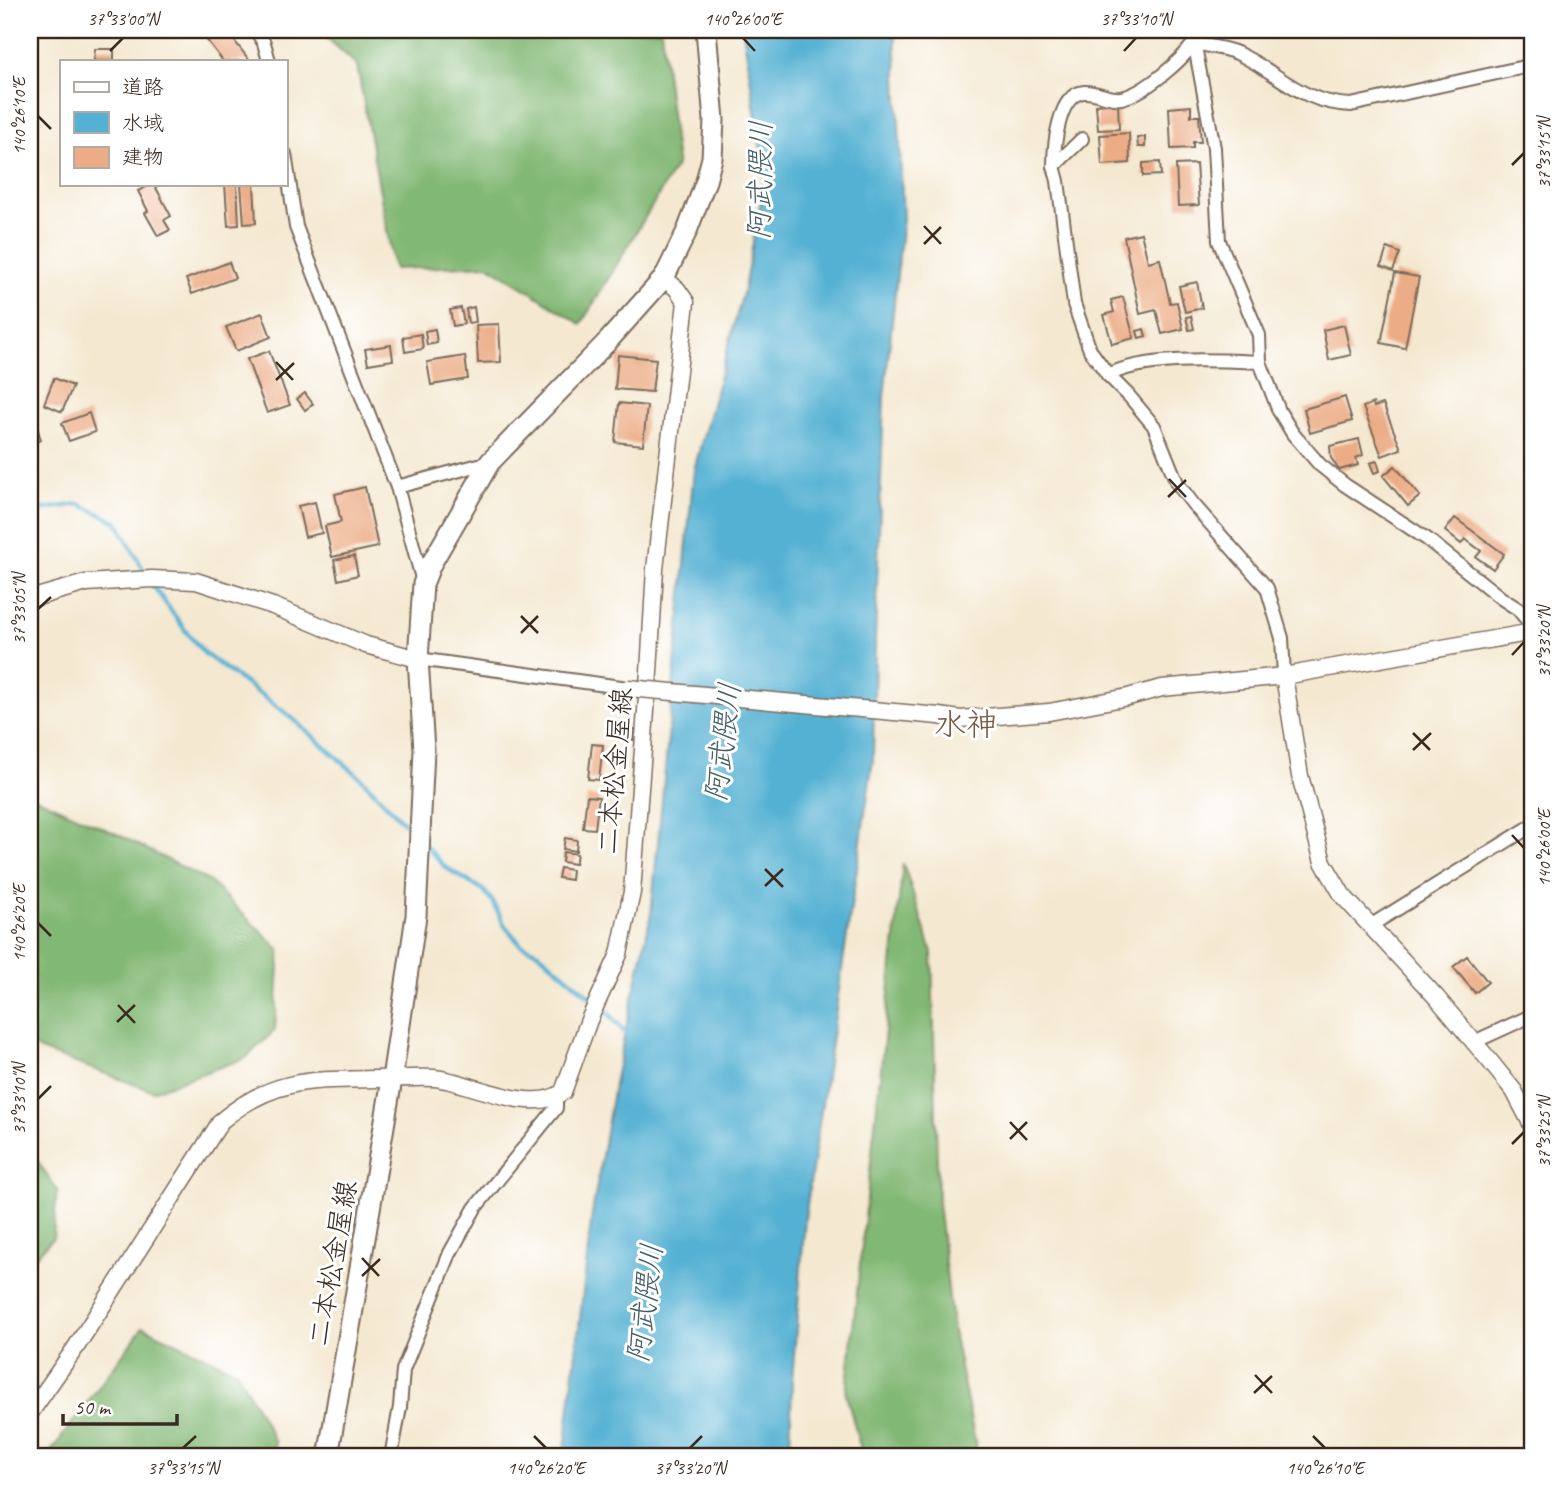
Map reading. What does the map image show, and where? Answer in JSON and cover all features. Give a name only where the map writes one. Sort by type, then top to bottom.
[{"type":"main road","name":"二本松金屋線","points":[[328,1457],[393,1079],[416,916],[424,750],[418,659],[423,584],[431,564],[489,462],[607,342],[664,278],[687,231],[712,158],[714,108],[706,30]]},
{"type":"street","points":[[256,30],[264,43],[269,60]]},
{"type":"street","points":[[30,599],[86,583],[152,579],[196,581],[274,606],[366,645],[418,659],[628,688],[960,719],[1049,712],[1162,688],[1284,676],[1532,632],[1518,609],[1427,539],[1345,485],[1320,465],[1293,435],[1279,411],[1260,362],[1259,335],[1219,241],[1214,149],[1192,30]]},
{"type":"street","points":[[1194,43],[1236,53],[1295,89],[1330,104],[1351,105],[1422,87],[1533,65]]},
{"type":"street","points":[[1194,43],[1185,56],[1130,95],[1113,98],[1087,91],[1079,93],[1070,99],[1062,113],[1056,133],[1054,166],[1074,304],[1090,350],[1154,426],[1177,483],[1267,588],[1282,638],[1284,676],[1300,776],[1323,862],[1343,895],[1514,1091],[1533,1127]]},
{"type":"street","points":[[1054,166],[1082,139]]},
{"type":"street","points":[[287,167],[296,227],[397,487],[423,584]]},
{"type":"street","name":"二本松金屋線","points":[[556,1097],[563,1092],[567,1084],[589,1020],[619,954],[632,892],[654,569],[687,302],[664,278]]},
{"type":"street","points":[[1108,374],[1125,367],[1160,363],[1218,360],[1260,362]]},
{"type":"street","points":[[397,487],[489,462]]},
{"type":"street","points":[[1370,926],[1533,825]]},
{"type":"street","points":[[1474,1042],[1533,1015]]},
{"type":"street","points":[[30,1413],[76,1347],[221,1121],[242,1104],[294,1082],[436,1078],[524,1099],[547,1100],[556,1097],[556,1108],[475,1208],[450,1253],[403,1370],[391,1457]]},
{"type":"green space","points":[[318,30],[661,30],[677,164],[581,324],[488,265],[394,269],[357,65]]},
{"type":"green space","points":[[30,795],[119,835],[209,881],[280,950],[275,1030],[246,1058],[153,1091],[30,1044]]},
{"type":"green space","points":[[903,863],[932,952],[938,1203],[953,1331],[978,1457],[863,1457],[846,1394]]},
{"type":"green space","points":[[30,1158],[36,1159],[57,1190],[53,1238],[30,1262]]},
{"type":"green space","points":[[143,1327],[237,1371],[275,1442],[274,1457],[47,1457]]},
{"type":"water","name":"阿武隈川","points":[[743,30],[895,30],[903,219],[884,397],[873,760],[805,1218],[792,1380],[790,1457],[564,1457],[592,1214],[615,1079],[651,914],[694,470],[744,289],[765,179]]},
{"type":"building","points":[[199,30],[226,30],[249,60],[222,60]]},
{"type":"building","points":[[95,49],[114,49],[114,60],[94,60]]},
{"type":"building","points":[[1118,103],[1119,129],[1098,130],[1096,105]]},
{"type":"building","points":[[1191,106],[1191,116],[1199,116],[1201,142],[1193,142],[1193,148],[1171,149],[1169,108]]},
{"type":"building","points":[[1129,133],[1130,163],[1102,165],[1100,135]]},
{"type":"building","points":[[1145,137],[1145,147],[1138,147],[1137,138]]},
{"type":"building","points":[[1160,162],[1161,175],[1143,176],[1143,163]]},
{"type":"building","points":[[1196,164],[1199,205],[1178,206],[1176,165]]},
{"type":"building","points":[[155,186],[171,216],[164,220],[170,230],[158,236],[145,213],[148,211],[138,191]]},
{"type":"building","points":[[225,186],[237,186],[239,225],[228,226]]},
{"type":"building","points":[[241,186],[254,186],[256,223],[244,224]]},
{"type":"building","points":[[1141,233],[1148,262],[1160,259],[1170,303],[1177,302],[1183,329],[1162,334],[1156,310],[1140,314],[1124,237]]},
{"type":"building","points":[[1387,248],[1400,253],[1393,271],[1381,266]]},
{"type":"building","points":[[229,262],[235,278],[192,294],[186,279]]},
{"type":"building","points":[[1395,273],[1419,277],[1405,348],[1381,343]]},
{"type":"building","points":[[1197,282],[1202,308],[1185,312],[1179,286]]},
{"type":"building","points":[[1123,297],[1134,338],[1112,344],[1104,315],[1114,312],[1111,300]]},
{"type":"building","points":[[474,307],[476,322],[468,323],[466,309]]},
{"type":"building","points":[[461,308],[464,324],[453,326],[450,310]]},
{"type":"building","points":[[262,313],[271,337],[236,351],[226,327]]},
{"type":"building","points":[[1191,316],[1194,329],[1189,330],[1186,317]]},
{"type":"building","points":[[499,324],[501,362],[478,363],[476,325]]},
{"type":"building","points":[[1344,325],[1351,355],[1329,360],[1323,330]]},
{"type":"building","points":[[435,329],[437,343],[427,345],[425,331]]},
{"type":"building","points":[[1144,329],[1146,336],[1139,338],[1137,331]]},
{"type":"building","points":[[421,334],[423,349],[405,352],[403,337]]},
{"type":"building","points":[[391,345],[393,360],[368,364],[365,349]]},
{"type":"building","points":[[269,351],[290,405],[267,413],[247,359]]},
{"type":"building","points":[[618,355],[656,359],[652,392],[615,389]]},
{"type":"building","points":[[465,356],[468,379],[431,385],[427,362]]},
{"type":"building","points":[[54,378],[73,386],[62,412],[44,404]]},
{"type":"building","points":[[305,393],[313,404],[305,410],[297,399]]},
{"type":"building","points":[[1345,397],[1352,421],[1310,433],[1304,409]]},
{"type":"building","points":[[619,403],[647,406],[643,445],[615,442]]},
{"type":"building","points":[[1373,403],[1374,407],[1383,404],[1401,449],[1382,456],[1363,407]]},
{"type":"building","points":[[89,413],[95,432],[69,441],[62,423]]},
{"type":"building","points":[[37,427],[41,440],[30,444],[30,429]]},
{"type":"building","points":[[1359,439],[1363,455],[1356,458],[1358,465],[1339,470],[1331,458],[1330,446]]},
{"type":"building","points":[[1377,461],[1380,471],[1374,473],[1370,463]]},
{"type":"building","points":[[1395,466],[1420,496],[1408,506],[1383,476]]},
{"type":"building","points":[[365,487],[378,547],[332,557],[325,526],[341,522],[335,494]]},
{"type":"building","points":[[315,502],[322,533],[305,537],[298,506]]},
{"type":"building","points":[[1455,518],[1504,554],[1493,569],[1476,557],[1481,551],[1465,539],[1461,544],[1445,531]]},
{"type":"building","points":[[354,556],[358,575],[338,580],[334,560]]},
{"type":"building","points":[[629,728],[634,729],[633,740],[628,739]]},
{"type":"building","points":[[592,744],[603,745],[599,780],[588,779]]},
{"type":"building","points":[[587,796],[599,797],[595,829],[583,828]]},
{"type":"building","points":[[565,838],[577,840],[576,851],[563,849]]},
{"type":"building","points":[[563,852],[577,854],[575,864],[562,862]]},
{"type":"building","points":[[560,868],[572,870],[571,880],[558,878]]},
{"type":"building","points":[[1467,956],[1488,982],[1475,993],[1453,967]]},
{"type":"waterway","points":[[30,511],[79,504],[117,522],[147,576]]},
{"type":"waterway","points":[[151,583],[205,654],[286,713],[362,779],[412,831]]},
{"type":"waterway","points":[[425,845],[445,867],[484,891],[505,926],[521,945],[538,952],[594,1000]]},
{"type":"waterway","points":[[601,1004],[627,1035]]},
{"type":"district","name":"水神","points":[[966,724]]}]
